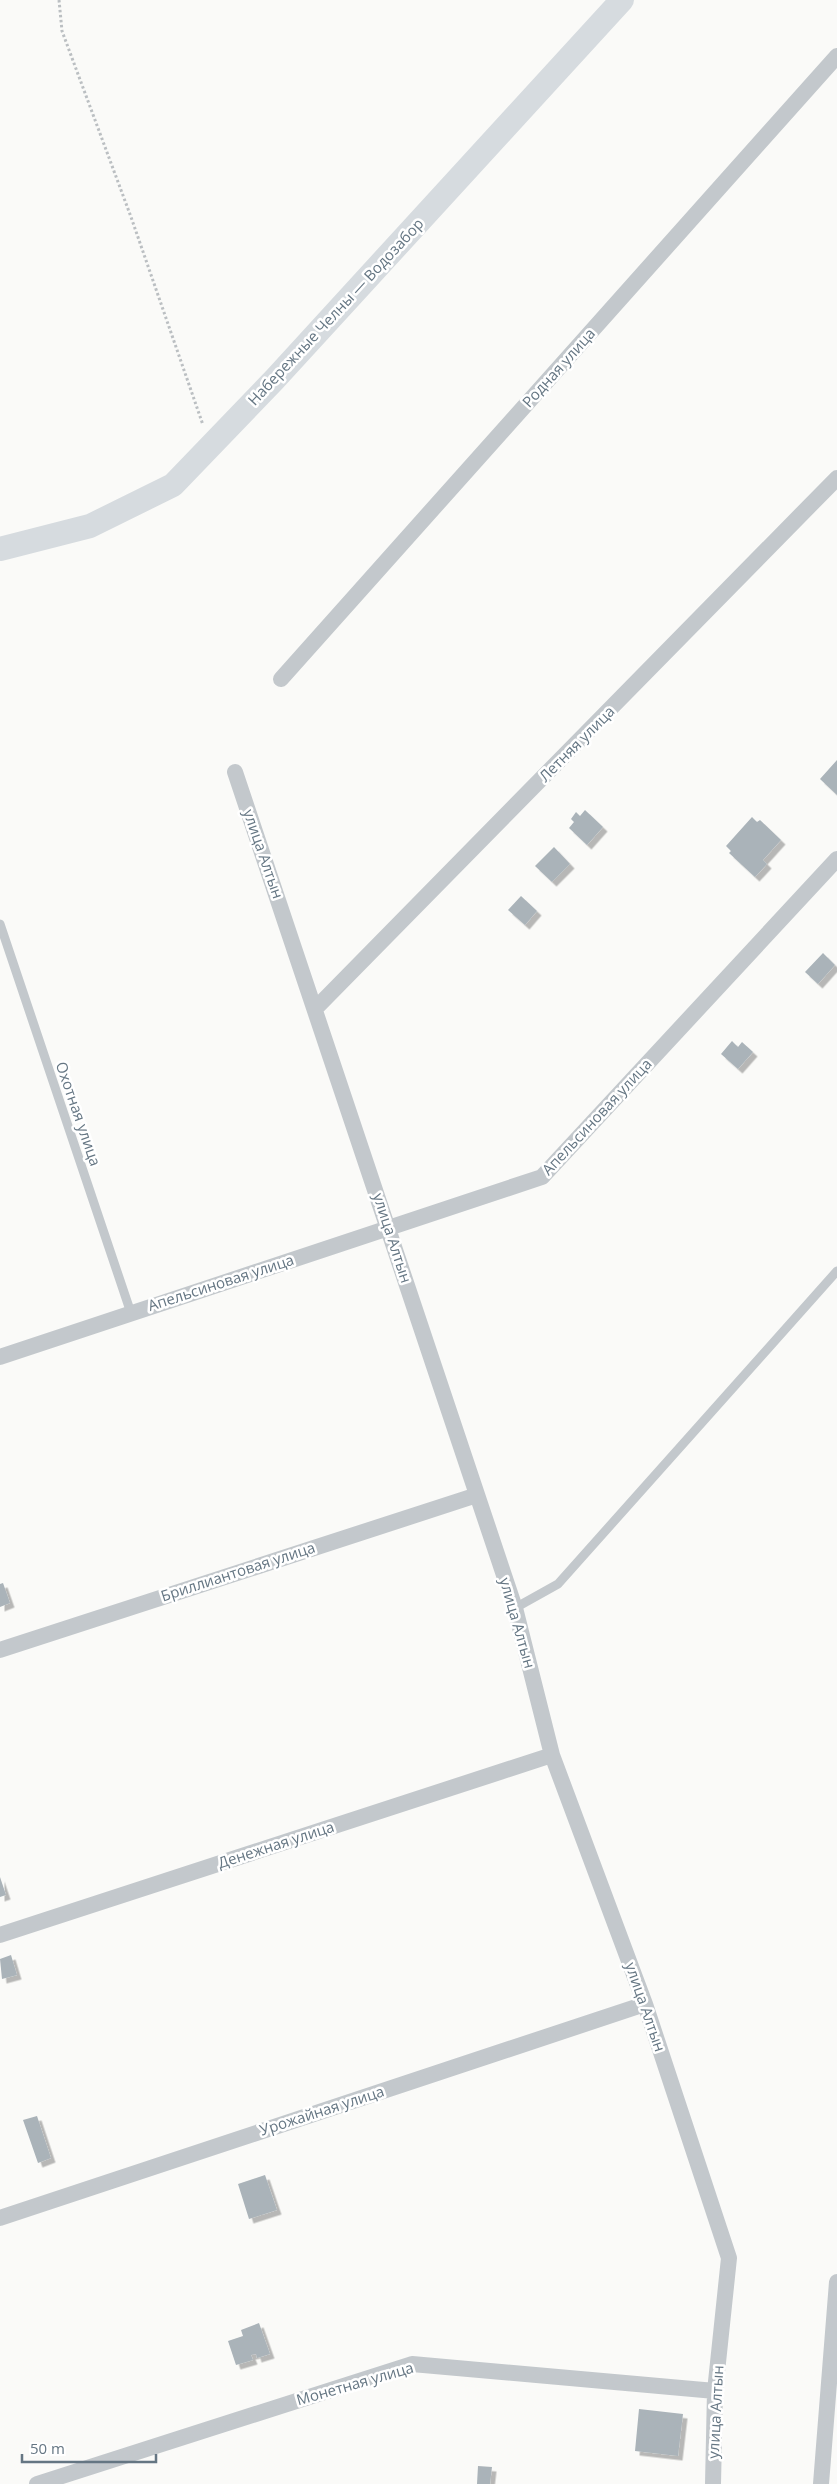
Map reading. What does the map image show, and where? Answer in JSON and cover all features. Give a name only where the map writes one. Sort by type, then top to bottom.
[{"type":"main road","name":"Набережные Челны — Водозабор","points":[[0,549],[98,522],[173,485],[274,380],[622,0]]},
{"type":"street","name":"Родная улица","points":[[281,679],[837,56]]},
{"type":"street","name":"Летняя улица","points":[[316,1008],[837,478]]},
{"type":"street","name":"улица Алтын","points":[[235,772],[316,1008],[515,1608],[552,1755],[645,2004],[729,2258],[715,2391],[713,2484]]},
{"type":"street","name":"Апельсиновая улица","points":[[0,1356],[542,1177],[837,859]]},
{"type":"street","name":"Бриллиантовая улица","points":[[0,1650],[477,1495]]},
{"type":"street","name":"Денежная улица","points":[[0,1935],[552,1755]]},
{"type":"street","name":"Урожайная улица","points":[[0,2218],[645,2004]]},
{"type":"street","points":[[821,2484],[837,2282]]},
{"type":"street","name":"Монетная улица","points":[[37,2484],[412,2364],[715,2391]]},
{"type":"lane","name":"Охотная улица","points":[[0,924],[130,1313]]},
{"type":"lane","points":[[515,1608],[558,1584],[837,1270]]},
{"type":"path","points":[[60,0],[62,31],[131,217],[210,446]]},
{"type":"building","points":[[837,760],[837,795],[820,779]]},
{"type":"building","points":[[585,810],[603,827],[587,845],[569,828],[574,822],[571,819],[576,812],[580,816]]},
{"type":"building","points":[[752,817],[757,822],[760,820],[781,840],[763,860],[767,864],[755,877],[729,853],[731,851],[726,846]]},
{"type":"building","points":[[554,847],[570,864],[552,882],[535,866]]},
{"type":"building","points":[[521,896],[537,911],[525,925],[508,910]]},
{"type":"building","points":[[823,953],[835,965],[818,984],[805,972]]},
{"type":"building","points":[[732,1041],[738,1047],[742,1042],[753,1052],[738,1069],[721,1054]]},
{"type":"building","points":[[3,1583],[10,1603],[0,1607],[0,1584]]},
{"type":"building","points":[[0,1877],[6,1895],[0,1897]]},
{"type":"building","points":[[11,1955],[17,1975],[2,1979],[0,1959]]},
{"type":"building","points":[[37,2116],[51,2158],[38,2163],[23,2120]]},
{"type":"building","points":[[265,2175],[277,2210],[249,2219],[238,2184]]},
{"type":"building","points":[[259,2323],[270,2354],[257,2358],[256,2354],[251,2355],[253,2360],[236,2365],[228,2341],[243,2336],[241,2330]]},
{"type":"building","points":[[639,2409],[683,2414],[678,2456],[635,2451]]},
{"type":"building","points":[[478,2466],[492,2467],[490,2484],[477,2484]]}]
